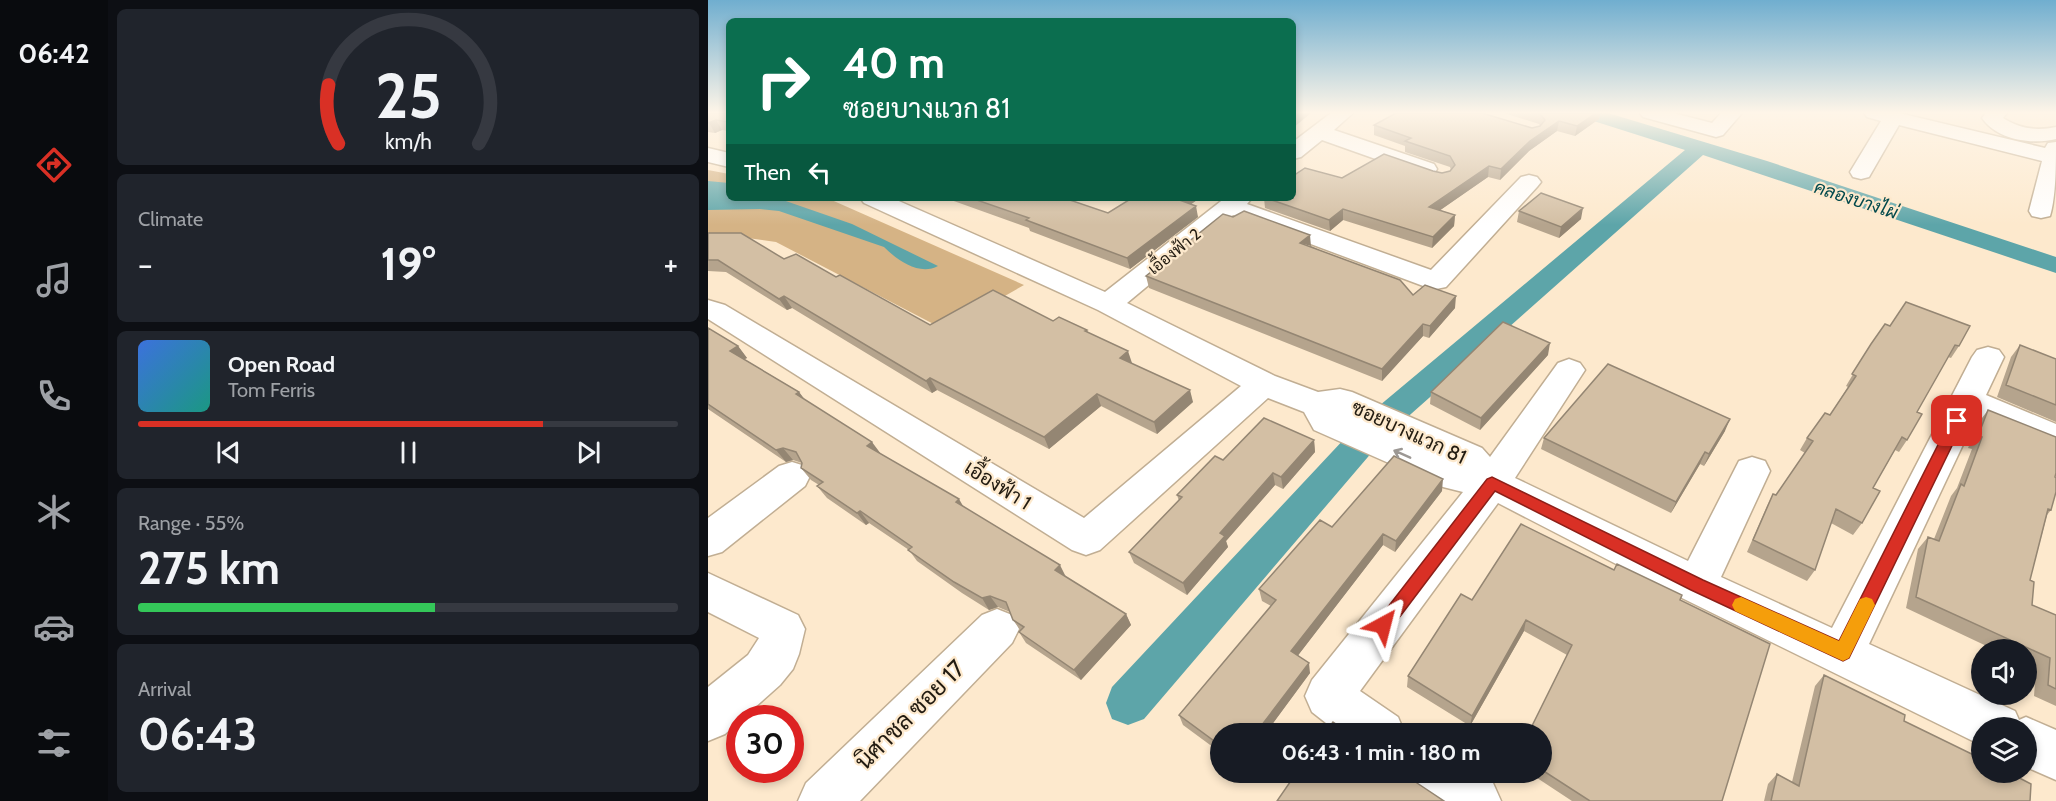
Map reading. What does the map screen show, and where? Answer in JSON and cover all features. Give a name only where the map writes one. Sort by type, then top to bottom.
[{"type":"street","points":[[1373,150],[1441,174]]},
{"type":"street","points":[[1862,172],[1870,150]]},
{"type":"street","points":[[2041,211],[2055,152]]},
{"type":"street","points":[[708,155],[726,159]]},
{"type":"street","points":[[1235,202],[1436,281],[1529,182]]},
{"type":"street","points":[[879,201],[1108,304],[1264,384],[1327,408],[1472,472],[1697,585],[1843,652],[1976,717]]},
{"type":"street","name":"เอื้องฟ้า 2","points":[[1108,304],[1235,202]]},
{"type":"street","name":"เอื้องฟ้า 1","points":[[708,309],[715,311],[1086,539],[1264,384]]},
{"type":"street","points":[[1843,652],[1988,357]]},
{"type":"street","points":[[1366,723],[1328,696],[1472,472],[1569,370]]},
{"type":"street","points":[[1967,400],[2056,438]]},
{"type":"street","points":[[1697,585],[1752,471]]},
{"type":"street","points":[[708,540],[792,477]]},
{"type":"street","points":[[708,591],[783,629],[777,654],[764,670],[708,717]]},
{"type":"street","name":"นิศาชล ซอย 17","points":[[824,801],[997,629]]},
{"type":"street","points":[[2037,746],[2056,755]]},
{"type":"street","points":[[1450,783],[1475,801]]},
{"type":"shaded area","points":[[708,170],[726,173],[726,201],[834,201],[1024,285],[945,330],[776,242],[733,236],[708,236]]},
{"type":"water","points":[[708,181],[726,183],[726,201],[786,201],[852,224],[938,266],[931,269],[916,268],[895,257],[884,247],[779,211],[708,210]]},
{"type":"building","points":[[1433,150],[1520,150],[1501,169],[1489,166],[1429,207],[1455,215],[1433,237],[1343,209],[1329,220],[1275,201],[1296,201],[1296,174],[1305,168],[1342,178],[1384,154],[1442,173],[1450,171],[1455,165],[1450,156]]},
{"type":"building","points":[[1541,193],[1583,208],[1561,227],[1519,211]]},
{"type":"building","points":[[980,201],[1073,201],[1108,213],[1127,201],[1182,201],[1196,206],[1127,258],[1026,220],[1029,218]]},
{"type":"building","points":[[1244,211],[1310,235],[1300,243],[1400,280],[1413,295],[1425,285],[1456,296],[1430,326],[1423,324],[1382,369],[1146,276],[1223,214],[1233,217]]},
{"type":"building","points":[[708,233],[741,233],[784,259],[796,254],[836,277],[840,275],[930,325],[993,290],[1053,321],[1059,317],[1087,330],[1085,331],[1128,351],[1120,358],[1190,390],[1154,422],[1097,394],[1044,437],[930,378],[926,381],[784,296],[779,299],[718,260],[708,260]]},
{"type":"building","points":[[1906,302],[1970,326],[1959,346],[1955,345],[1917,412],[1922,414],[1907,440],[1902,437],[1873,488],[1880,491],[1862,523],[1836,509],[1815,570],[1753,540],[1773,494],[1776,495],[1813,441],[1807,438],[1825,413],[1830,415],[1856,376],[1852,374],[1871,344],[1885,324],[1890,326]]},
{"type":"building","points":[[1503,322],[1550,343],[1481,418],[1431,392]]},
{"type":"building","points":[[708,328],[738,346],[730,351],[799,392],[796,394],[872,442],[867,446],[959,499],[956,502],[1060,565],[1055,570],[1126,614],[1074,670],[1019,632],[1024,627],[1013,620],[1006,602],[990,596],[982,598],[954,582],[908,550],[912,547],[860,511],[857,513],[817,486],[823,482],[801,468],[802,463],[796,452],[783,448],[776,450],[708,404]]},
{"type":"building","points":[[2020,345],[2056,359],[2056,405],[2006,385]]},
{"type":"building","points":[[1608,364],[1730,419],[1709,454],[1705,452],[1676,502],[1544,438]]},
{"type":"building","points":[[1988,410],[2056,437],[2056,492],[2051,510],[2048,509],[2030,580],[2034,582],[2032,605],[2056,615],[2056,689],[2048,685],[2050,658],[2037,652],[2037,639],[2008,639],[1916,597],[1928,537],[1939,541],[1961,484],[1964,486],[1982,437],[1978,436]]},
{"type":"building","points":[[1264,418],[1314,440],[1281,477],[1273,473],[1220,533],[1225,536],[1183,583],[1129,552],[1182,497],[1177,495],[1215,456],[1223,460]]},
{"type":"building","points":[[1394,456],[1443,479],[1396,541],[1383,534],[1291,651],[1309,663],[1263,723],[1210,723],[1210,738],[1179,715],[1276,600],[1259,589],[1320,520],[1332,527]]},
{"type":"building","points":[[1521,524],[1614,570],[1617,564],[1682,595],[1680,600],[1770,644],[1722,801],[1590,801],[1552,776],[1552,723],[1533,723],[1572,645],[1526,620],[1472,716],[1408,676],[1461,594],[1472,600]]},
{"type":"building","points":[[1824,675],[1905,715],[1904,721],[1971,754],[1971,783],[2031,784],[2030,801],[1771,801],[1777,774],[1799,786]]},
{"type":"building","points":[[1289,783],[1417,783],[1444,801],[1277,801]]},
{"type":"waterway","points":[[1128,703],[1373,429],[1696,150]]},
{"type":"waterway","name":"คลองบางไผ่","points":[[1709,150],[2056,265]]},
{"type":"slow traffic","points":[[1741,605],[1843,652],[1866,605]]},
{"type":"route","points":[[1383,625],[1492,483],[1697,585],[1843,652],[1957,421]]}]
